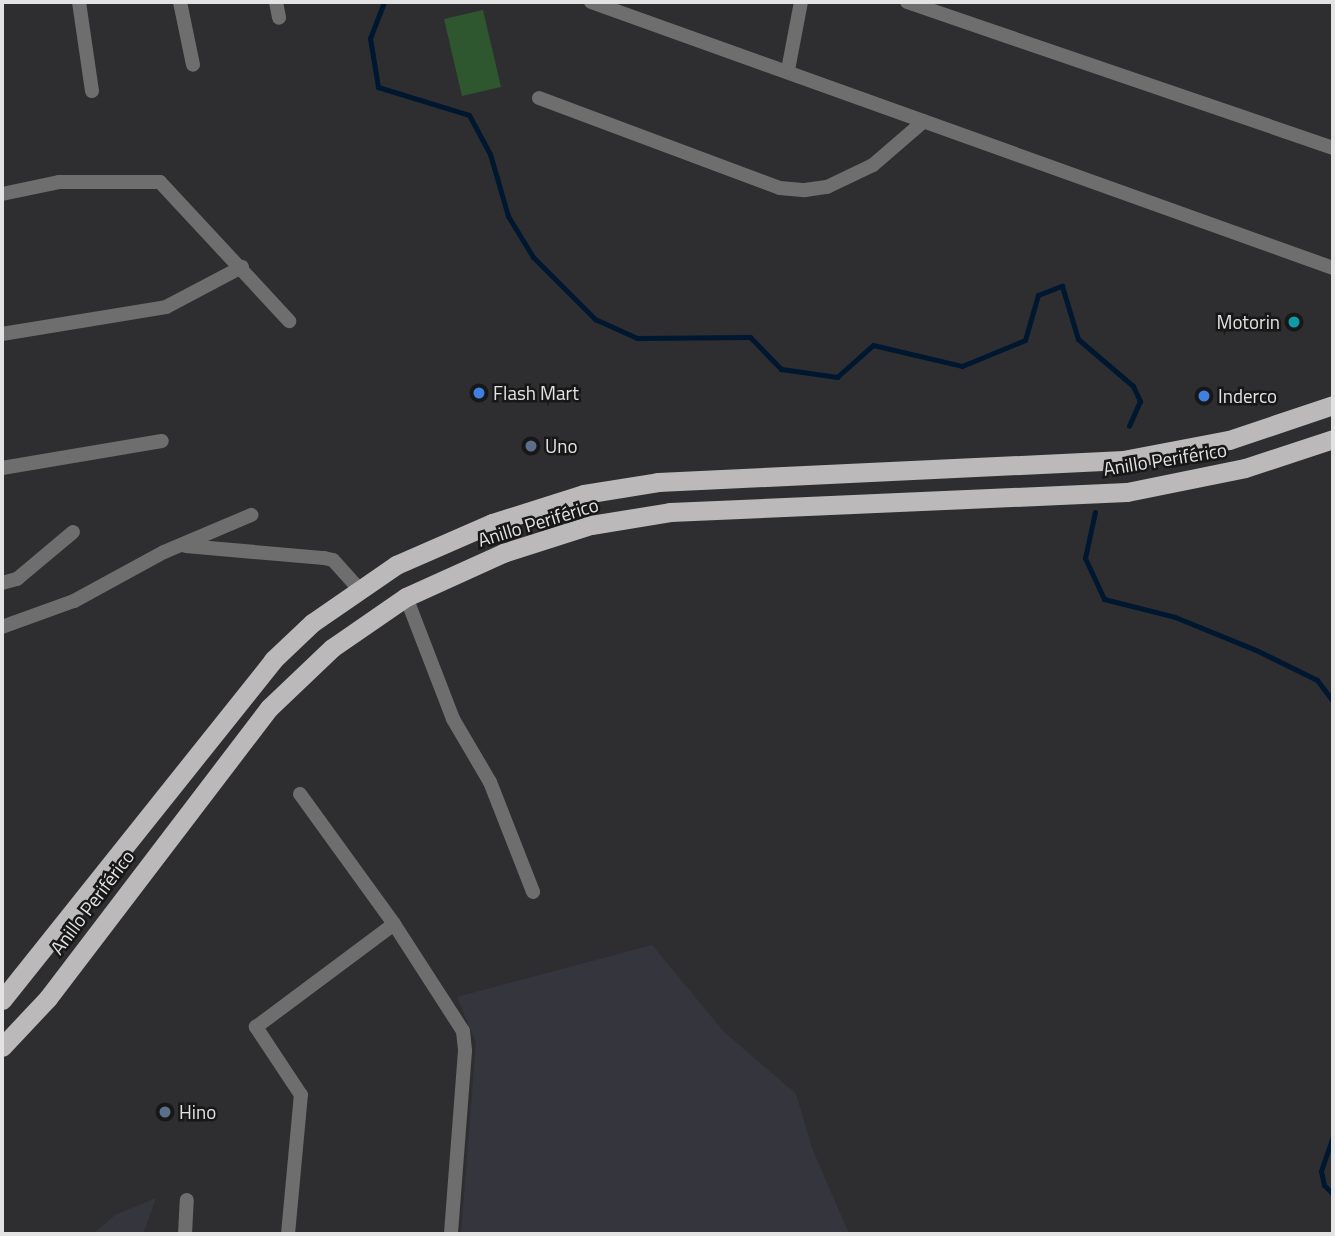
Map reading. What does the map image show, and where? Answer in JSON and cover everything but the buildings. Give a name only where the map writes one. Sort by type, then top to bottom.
[{"type":"highway","name":"Anillo Periférico","points":[[2,1000],[273,660],[312,623],[396,565],[492,523],[584,494],[658,482],[1123,460],[1229,440],[1333,405]]},
{"type":"highway","name":"Anillo Periférico","points":[[2,1047],[48,998],[269,708],[332,648],[406,597],[503,553],[604,523],[670,512],[1126,492],[1245,468],[1333,439]]},
{"type":"street","points":[[79,2],[92,91]]},
{"type":"street","points":[[180,2],[193,65]]},
{"type":"street","points":[[276,2],[279,18]]},
{"type":"street","points":[[591,2],[788,70],[1333,268]]},
{"type":"street","points":[[788,70],[801,2]]},
{"type":"street","points":[[907,2],[1333,148]]},
{"type":"street","points":[[539,98],[779,188],[806,190],[827,187],[873,165],[924,121]]},
{"type":"street","points":[[2,194],[59,181],[160,182],[242,267],[289,321]]},
{"type":"street","points":[[2,334],[166,307],[242,267]]},
{"type":"street","points":[[2,468],[162,441]]},
{"type":"street","points":[[2,627],[74,601],[181,546],[250,515]]},
{"type":"street","points":[[2,583],[17,579],[73,532]]},
{"type":"street","points":[[181,546],[333,560],[360,590]]},
{"type":"street","points":[[406,597],[453,719],[490,782],[533,892]]},
{"type":"street","points":[[300,794],[394,924],[463,1031],[466,1051],[452,1234]]},
{"type":"street","points":[[288,1234],[301,1094],[256,1027],[394,924]]},
{"type":"street","points":[[185,1234],[187,1200]]},
{"type":"shaded area","points":[[652,945],[724,1032],[796,1094],[812,1148],[849,1234],[461,1234],[476,1042],[457,997]]},
{"type":"shaded area","points":[[156,1198],[143,1234],[93,1234],[115,1215]]},
{"type":"green space","points":[[483,10],[501,87],[462,96],[444,19]]},
{"type":"waterway","points":[[384,2],[370,38],[378,87],[469,115],[490,154],[508,216],[533,257],[595,319],[637,338],[750,337],[781,369],[837,377],[873,345],[962,366],[1025,340],[1038,295],[1062,286],[1078,339],[1133,386],[1140,401],[1129,426]]},
{"type":"waterway","points":[[1095,512],[1085,558],[1104,599],[1175,617],[1256,650],[1317,680],[1333,701]]},
{"type":"waterway","points":[[1333,1136],[1321,1171],[1324,1185],[1333,1194]]},
{"type":"place","name":"Motorin","points":[[1294,322]]},
{"type":"place","name":"Flash Mart","points":[[479,393]]},
{"type":"place","name":"Inderco","points":[[1204,396]]},
{"type":"place","name":"Uno","points":[[531,446]]},
{"type":"place","name":"Hino","points":[[165,1112]]}]
